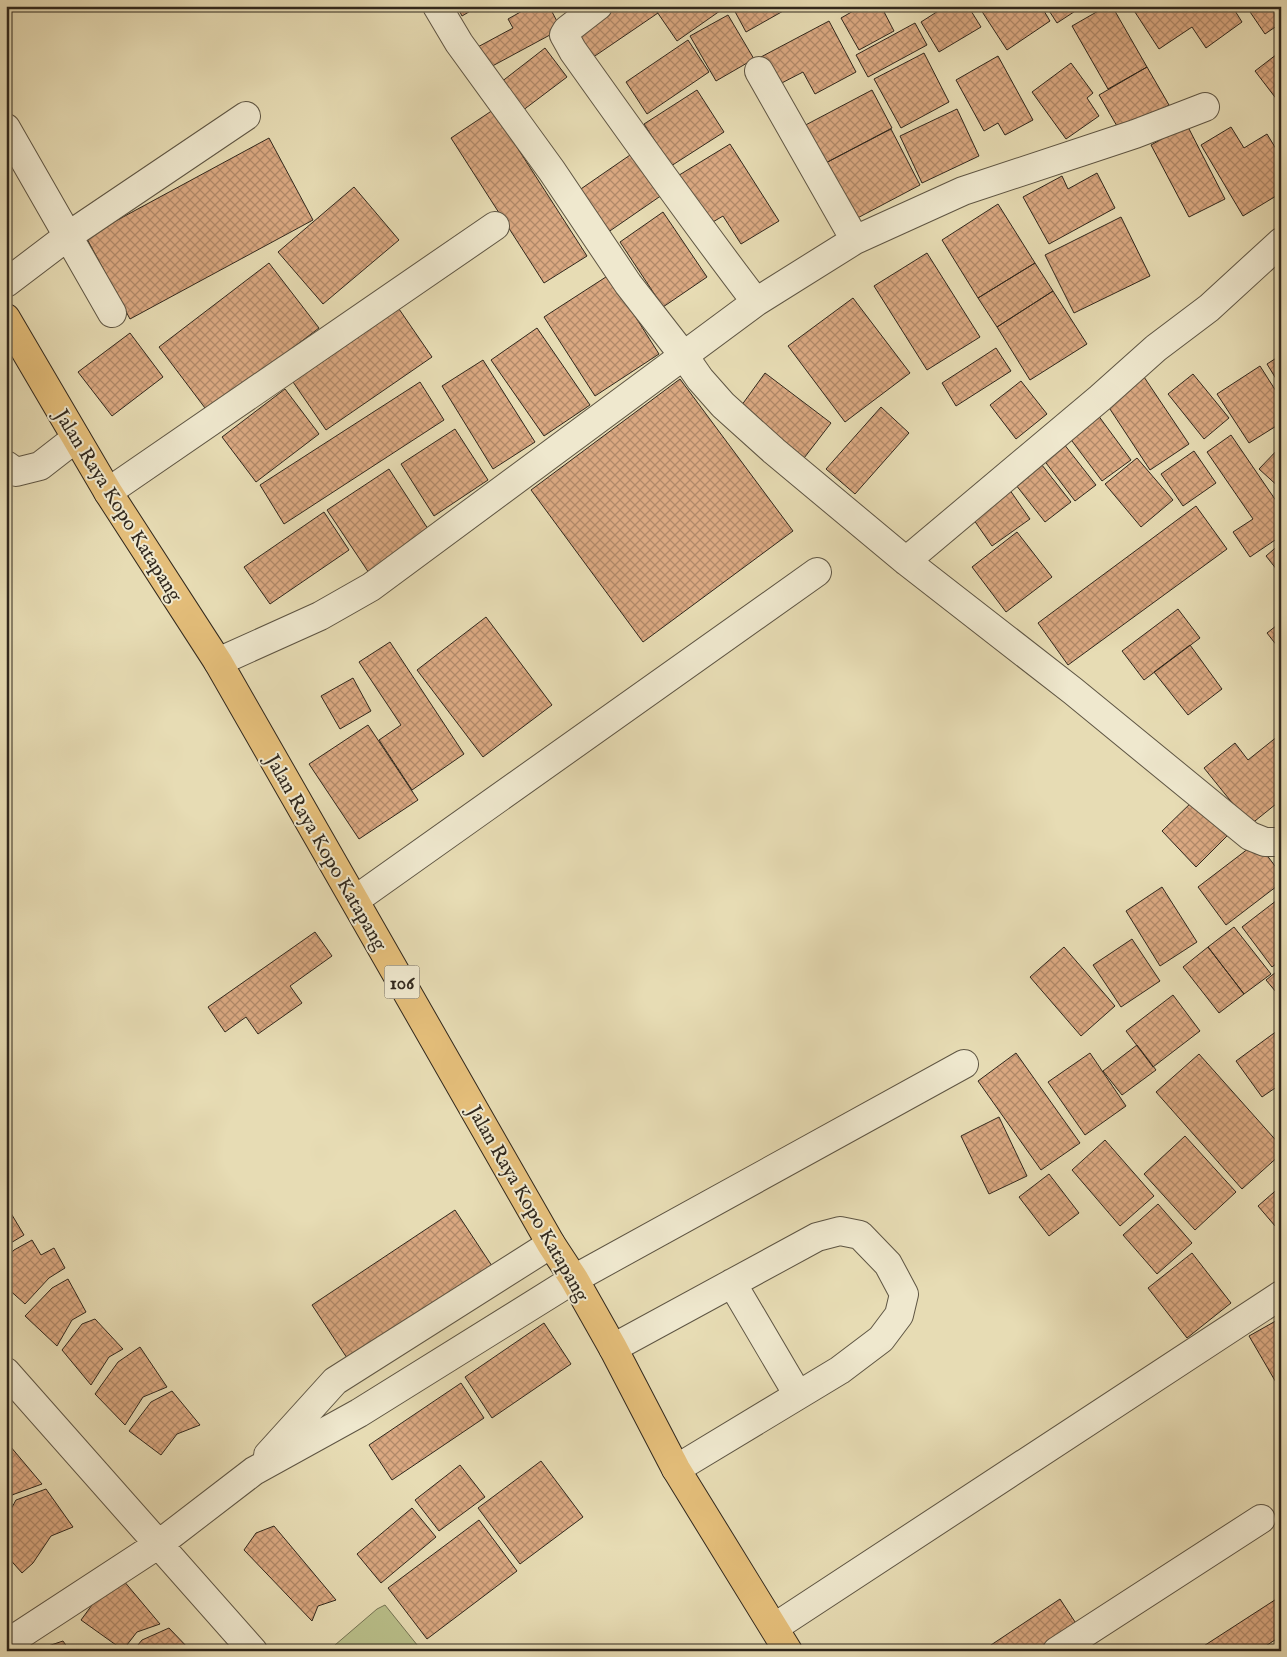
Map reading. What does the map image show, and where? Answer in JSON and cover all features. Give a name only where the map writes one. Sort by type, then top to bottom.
[{"type":"main road","name":"Jalan Raya Kopo Katapang","points":[[6,318],[108,492],[218,662],[551,1244],[574,1279],[613,1348],[676,1469],[788,1651]]},
{"type":"street","points":[[437,6],[459,44],[552,171],[628,284],[700,379],[723,405],[774,451],[906,561],[1073,692],[1250,836],[1265,842],[1281,842]]},
{"type":"street","points":[[598,6],[571,27],[564,36],[702,232],[756,302]]},
{"type":"street","points":[[759,71],[855,240]]},
{"type":"street","points":[[218,662],[320,616],[371,587],[756,302],[855,240],[963,191],[1135,134],[1205,107]]},
{"type":"street","points":[[6,283],[68,236],[246,116]]},
{"type":"street","points":[[6,128],[112,313]]},
{"type":"street","points":[[108,492],[495,226]]},
{"type":"street","points":[[906,561],[1100,398],[1156,348],[1209,308],[1281,242]]},
{"type":"street","points":[[6,465],[16,472],[40,466],[76,438]]},
{"type":"street","points":[[355,900],[817,572]]},
{"type":"street","points":[[6,1644],[159,1544],[254,1471],[359,1413],[574,1279],[964,1064]]},
{"type":"street","points":[[613,1348],[816,1237],[840,1231],[860,1235],[888,1264],[904,1294],[900,1315],[881,1339],[840,1370],[676,1469]]},
{"type":"street","points":[[254,1471],[335,1381],[551,1244]]},
{"type":"street","points":[[732,1283],[798,1396]]},
{"type":"street","points":[[775,1628],[1281,1295]]},
{"type":"street","points":[[6,1372],[253,1651]]},
{"type":"street","points":[[1056,1651],[1261,1519]]},
{"type":"green space","points":[[385,1605],[422,1651],[328,1651],[377,1609]]},
{"type":"building","points":[[457,6],[479,6],[462,16]]},
{"type":"building","points":[[531,6],[549,6],[561,29],[485,70],[474,49],[513,28],[508,19]]},
{"type":"building","points":[[615,6],[653,6],[658,13],[589,60],[573,35]]},
{"type":"building","points":[[660,6],[727,6],[677,41],[655,9]]},
{"type":"building","points":[[732,6],[783,6],[785,10],[746,32]]},
{"type":"building","points":[[862,6],[881,6],[894,31],[859,50],[841,18]]},
{"type":"building","points":[[946,6],[968,6],[981,27],[939,52],[921,22]]},
{"type":"building","points":[[986,6],[1041,6],[1050,21],[1007,50],[981,10]]},
{"type":"building","points":[[1046,6],[1083,6],[1057,23]]},
{"type":"building","points":[[1107,6],[1112,6],[1147,67],[1108,89],[1072,26]]},
{"type":"building","points":[[1131,6],[1232,6],[1242,22],[1206,48],[1192,27],[1159,49]]},
{"type":"building","points":[[1246,6],[1281,6],[1281,23],[1265,34]]},
{"type":"building","points":[[728,15],[754,59],[716,81],[690,36]]},
{"type":"building","points":[[829,21],[856,72],[815,94],[803,72],[774,87],[759,58]]},
{"type":"building","points":[[915,23],[927,45],[868,77],[856,55]]},
{"type":"building","points":[[688,40],[709,72],[647,114],[626,82]]},
{"type":"building","points":[[545,48],[567,77],[518,114],[496,86]]},
{"type":"building","points":[[1281,51],[1281,105],[1255,71]]},
{"type":"building","points":[[924,53],[949,102],[901,128],[874,79]]},
{"type":"building","points":[[998,56],[1033,120],[1005,135],[998,123],[984,131],[956,80]]},
{"type":"building","points":[[1071,63],[1093,93],[1087,98],[1099,116],[1066,139],[1032,92]]},
{"type":"building","points":[[1147,67],[1169,105],[1121,133],[1099,95]]},
{"type":"building","points":[[697,90],[724,132],[671,166],[644,124]]},
{"type":"building","points":[[872,90],[892,128],[818,167],[798,129]]},
{"type":"building","points":[[957,109],[979,156],[922,183],[900,136]]},
{"type":"building","points":[[493,110],[587,256],[544,283],[451,138]]},
{"type":"building","points":[[1187,125],[1225,199],[1189,217],[1151,145]]},
{"type":"building","points":[[1231,127],[1244,148],[1267,134],[1281,157],[1281,193],[1243,216],[1201,145]]},
{"type":"building","points":[[891,129],[920,185],[848,223],[818,167]]},
{"type":"building","points":[[269,138],[313,220],[130,319],[86,237]]},
{"type":"building","points":[[730,144],[779,221],[741,244],[723,216],[706,226],[676,177]]},
{"type":"building","points":[[633,153],[662,195],[604,235],[575,193]]},
{"type":"building","points":[[1097,173],[1115,208],[1049,244],[1023,197],[1062,176],[1068,189]]},
{"type":"building","points":[[354,187],[399,240],[323,304],[278,252]]},
{"type":"building","points":[[998,204],[1035,263],[978,298],[942,240]]},
{"type":"building","points":[[663,212],[707,277],[663,307],[620,242]]},
{"type":"building","points":[[1121,217],[1150,276],[1074,313],[1045,255]]},
{"type":"building","points":[[927,253],[980,337],[927,370],[874,286]]},
{"type":"building","points":[[269,263],[319,328],[208,412],[159,347]]},
{"type":"building","points":[[1035,263],[1053,291],[997,327],[978,298]]},
{"type":"building","points":[[609,275],[659,354],[595,396],[544,317]]},
{"type":"building","points":[[1053,291],[1087,344],[1030,380],[997,327]]},
{"type":"building","points":[[853,298],[910,373],[845,422],[788,346]]},
{"type":"building","points":[[399,309],[432,357],[326,430],[293,382]]},
{"type":"building","points":[[537,328],[590,405],[544,436],[491,360]]},
{"type":"building","points":[[130,333],[163,377],[112,416],[78,372]]},
{"type":"building","points":[[996,348],[1011,371],[956,406],[942,383]]},
{"type":"building","points":[[1281,355],[1281,387],[1267,364]]},
{"type":"building","points":[[483,360],[535,442],[493,469],[442,386]]},
{"type":"building","points":[[1260,366],[1281,399],[1281,423],[1249,443],[1217,394]]},
{"type":"building","points":[[765,373],[831,423],[801,462],[736,413]]},
{"type":"building","points":[[1193,374],[1229,418],[1204,439],[1168,394]]},
{"type":"building","points":[[1144,377],[1189,444],[1150,470],[1106,403]]},
{"type":"building","points":[[680,379],[793,531],[643,642],[531,490]]},
{"type":"building","points":[[1021,381],[1047,414],[1016,439],[990,405]]},
{"type":"building","points":[[420,382],[444,420],[284,524],[260,485]]},
{"type":"building","points":[[285,389],[319,434],[256,482],[222,437]]},
{"type":"building","points":[[881,407],[909,433],[855,494],[826,469]]},
{"type":"building","points":[[1095,411],[1131,460],[1102,481],[1066,433]]},
{"type":"building","points":[[455,429],[488,480],[434,516],[401,464]]},
{"type":"building","points":[[1231,435],[1281,508],[1281,536],[1250,557],[1233,532],[1253,519],[1207,452]]},
{"type":"building","points":[[1060,439],[1096,485],[1075,501],[1040,455]]},
{"type":"building","points":[[1281,446],[1281,489],[1259,469]]},
{"type":"building","points":[[1194,451],[1216,483],[1183,506],[1161,474]]},
{"type":"building","points":[[1137,458],[1173,500],[1141,527],[1105,484]]},
{"type":"building","points":[[1038,460],[1071,502],[1045,522],[1012,480]]},
{"type":"building","points":[[389,469],[432,535],[371,576],[327,510]]},
{"type":"building","points":[[1007,486],[1030,519],[992,546],[969,513]]},
{"type":"building","points":[[1196,506],[1227,549],[1068,665],[1038,623]]},
{"type":"building","points":[[324,512],[349,550],[270,604],[244,567]]},
{"type":"building","points":[[1017,532],[1052,577],[1006,612],[972,567]]},
{"type":"building","points":[[1281,543],[1281,575],[1266,556]]},
{"type":"building","points":[[1178,609],[1200,638],[1144,680],[1122,651]]},
{"type":"building","points":[[486,617],[552,705],[483,757],[417,670]]},
{"type":"building","points":[[1281,622],[1281,651],[1267,633]]},
{"type":"building","points":[[390,642],[464,754],[412,790],[379,740],[401,725],[359,662]]},
{"type":"building","points":[[1190,645],[1222,689],[1188,715],[1154,672]]},
{"type":"building","points":[[353,678],[371,711],[340,729],[321,696]]},
{"type":"building","points":[[368,725],[418,800],[359,839],[309,764]]},
{"type":"building","points":[[1278,736],[1281,739],[1281,800],[1250,825],[1204,768],[1235,743],[1248,760]]},
{"type":"building","points":[[1195,799],[1229,834],[1196,867],[1162,831]]},
{"type":"building","points":[[1257,842],[1281,874],[1281,883],[1226,925],[1198,887]]},
{"type":"building","points":[[1162,887],[1197,942],[1160,966],[1126,911]]},
{"type":"building","points":[[1281,897],[1281,960],[1272,967],[1242,927]]},
{"type":"building","points":[[1234,927],[1271,974],[1244,994],[1208,947]]},
{"type":"building","points":[[315,932],[332,956],[290,986],[302,1003],[258,1034],[246,1017],[225,1032],[208,1007]]},
{"type":"building","points":[[1132,939],[1160,981],[1121,1007],[1093,965]]},
{"type":"building","points":[[1064,947],[1115,1006],[1081,1036],[1030,977]]},
{"type":"building","points":[[1208,947],[1244,994],[1219,1013],[1183,967]]},
{"type":"building","points":[[1281,968],[1281,998],[1266,980]]},
{"type":"building","points":[[1173,995],[1200,1031],[1153,1067],[1126,1031]]},
{"type":"building","points":[[1281,1028],[1281,1084],[1262,1097],[1236,1061]]},
{"type":"building","points":[[1137,1045],[1156,1070],[1122,1095],[1103,1071]]},
{"type":"building","points":[[1016,1053],[1080,1143],[1041,1170],[978,1081]]},
{"type":"building","points":[[1090,1053],[1126,1106],[1085,1135],[1048,1082]]},
{"type":"building","points":[[1199,1054],[1281,1146],[1281,1154],[1242,1189],[1156,1092]]},
{"type":"building","points":[[999,1117],[1027,1176],[989,1194],[961,1136]]},
{"type":"building","points":[[1185,1136],[1236,1192],[1195,1230],[1144,1174]]},
{"type":"building","points":[[1105,1140],[1154,1196],[1120,1226],[1072,1170]]},
{"type":"building","points":[[1049,1174],[1079,1213],[1049,1236],[1019,1197]]},
{"type":"building","points":[[1281,1186],[1281,1233],[1258,1206]]},
{"type":"building","points":[[1158,1204],[1192,1243],[1157,1274],[1123,1235]]},
{"type":"building","points":[[6,1205],[24,1235],[9,1244],[6,1249]]},
{"type":"building","points":[[455,1210],[492,1266],[349,1361],[312,1305]]},
{"type":"building","points":[[32,1240],[41,1255],[54,1248],[65,1268],[49,1278],[25,1304],[6,1287],[6,1259],[14,1250]]},
{"type":"building","points":[[1192,1253],[1231,1303],[1187,1338],[1148,1288]]},
{"type":"building","points":[[68,1279],[86,1312],[72,1320],[57,1346],[25,1316],[52,1288]]},
{"type":"building","points":[[1281,1318],[1281,1391],[1249,1336]]},
{"type":"building","points":[[95,1319],[123,1349],[109,1357],[91,1385],[62,1350],[82,1324]]},
{"type":"building","points":[[544,1323],[571,1364],[492,1418],[465,1377]]},
{"type":"building","points":[[140,1347],[167,1387],[143,1397],[125,1425],[95,1394],[118,1362]]},
{"type":"building","points":[[461,1383],[484,1418],[392,1480],[369,1445]]},
{"type":"building","points":[[172,1391],[200,1425],[177,1434],[161,1455],[129,1431],[151,1402]]},
{"type":"building","points":[[10,1446],[42,1484],[12,1495],[6,1506],[6,1448]]},
{"type":"building","points":[[541,1461],[583,1517],[520,1564],[478,1508]]},
{"type":"building","points":[[460,1465],[485,1497],[439,1531],[415,1500]]},
{"type":"building","points":[[46,1489],[73,1527],[51,1536],[33,1563],[22,1573],[6,1555],[6,1518],[16,1500]]},
{"type":"building","points":[[412,1508],[436,1537],[381,1583],[357,1554]]},
{"type":"building","points":[[479,1520],[517,1571],[427,1639],[388,1588]]},
{"type":"building","points":[[274,1526],[336,1600],[318,1606],[312,1621],[244,1550],[256,1533]]},
{"type":"building","points":[[123,1580],[160,1624],[137,1632],[123,1650],[81,1620],[103,1590]]},
{"type":"building","points":[[1281,1596],[1281,1636],[1258,1651],[1196,1651]]},
{"type":"building","points":[[1060,1599],[1079,1628],[1046,1651],[982,1651]]},
{"type":"building","points":[[169,1628],[191,1651],[133,1651],[142,1640]]},
{"type":"building","points":[[63,1641],[70,1651],[38,1651],[39,1649]]}]
